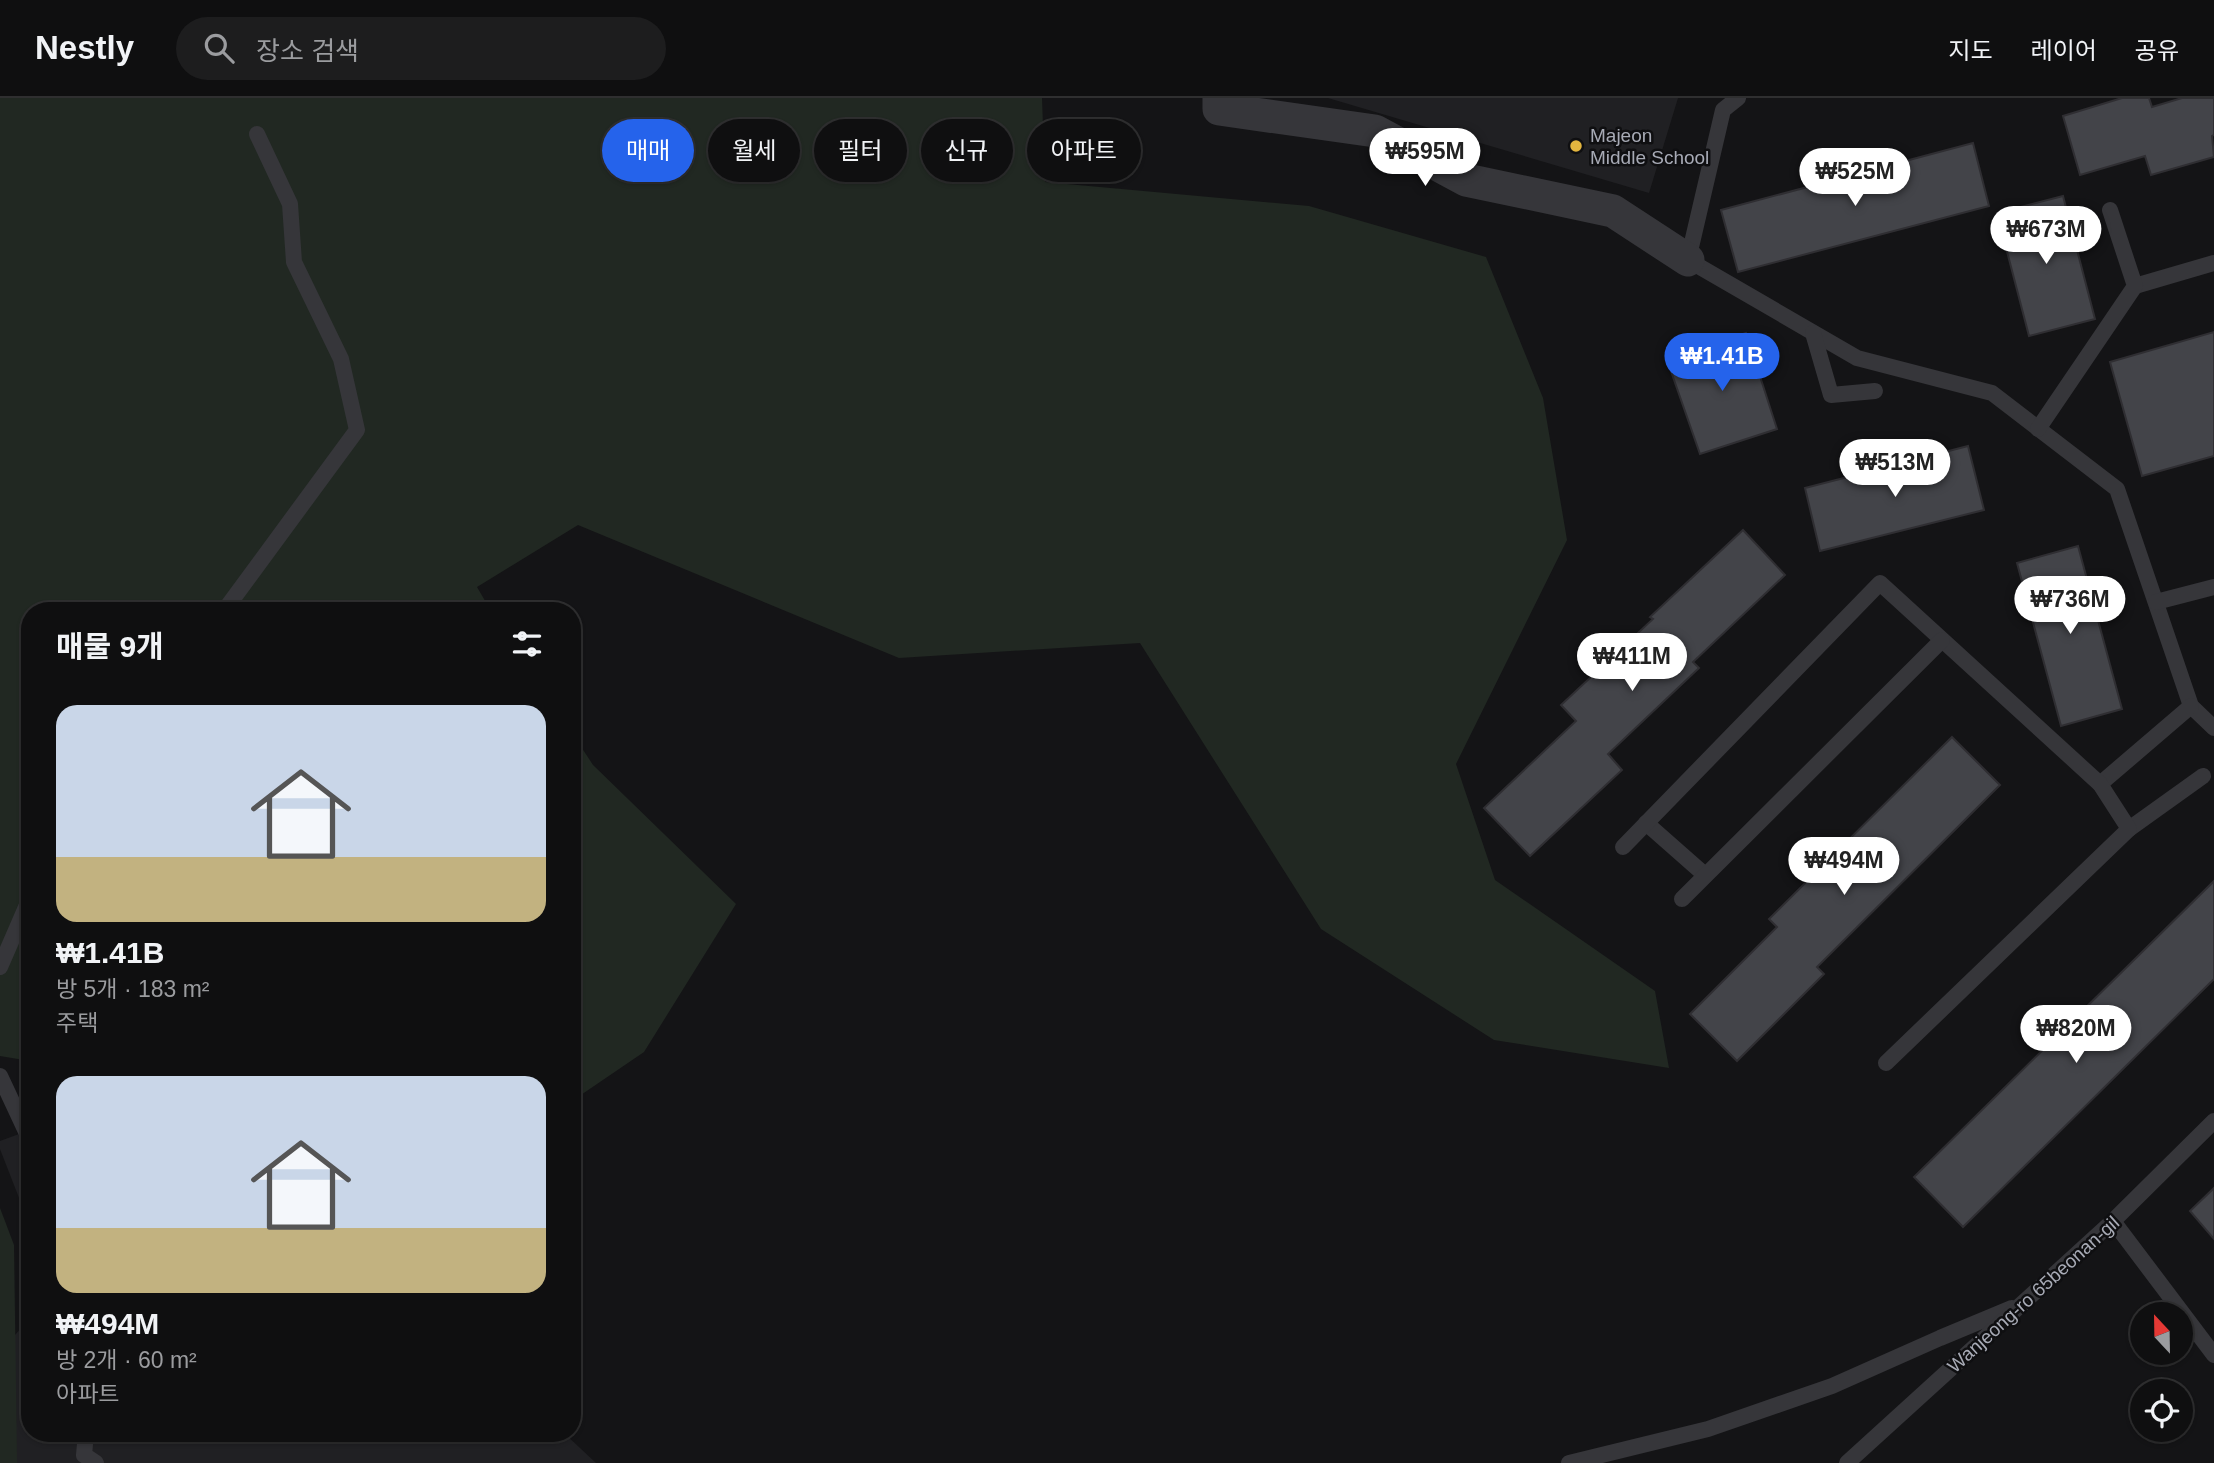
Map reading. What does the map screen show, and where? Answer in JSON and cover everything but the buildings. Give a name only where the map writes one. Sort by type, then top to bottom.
[{"type":"street","points":[[1219,98],[1219,109],[1375,131],[1466,180],[1613,211],[1688,260]]},
{"type":"lane","points":[[1738,98],[1725,104],[1688,260],[1857,358],[1992,393],[2117,489],[2190,706],[2214,728]]},
{"type":"lane","points":[[231,602],[357,430],[341,359],[294,262],[290,204],[257,134]]},
{"type":"lane","points":[[2110,210],[2135,286]]},
{"type":"lane","points":[[2038,429],[2135,286],[2214,264]]},
{"type":"lane","points":[[1813,333],[1831,395],[1875,391]]},
{"type":"lane","points":[[1623,847],[1880,583],[2099,784],[2129,829]]},
{"type":"lane","points":[[2156,602],[2214,587]]},
{"type":"lane","points":[[1682,899],[1942,640]]},
{"type":"lane","points":[[2099,784],[2190,706]]},
{"type":"lane","points":[[1886,1063],[2129,829],[2203,776]]},
{"type":"lane","points":[[1646,823],[1705,875]]},
{"type":"lane","points":[[0,967],[21,919]]},
{"type":"lane","points":[[0,1076],[21,1121]]},
{"type":"lane","name":"Wanjeong-ro 65beonan-gil","points":[[1847,1463],[2113,1221],[2214,1121]]},
{"type":"lane","points":[[2113,1221],[2214,1355]]},
{"type":"lane","points":[[1569,1463],[1708,1429],[1820,1391],[2024,1303]]},
{"type":"lane","points":[[86,1442],[85,1455],[96,1463]]},
{"type":"shaded area","points":[[0,98],[1042,98],[1043,119],[1027,119],[1027,182],[1309,206],[1486,257],[1543,398],[1567,540],[1456,764],[1495,880],[1655,991],[1669,1068],[1494,1040],[1321,929],[1140,643],[899,658],[578,525],[477,587],[486,602],[21,602],[21,1060],[0,1056]]},
{"type":"shaded area","name":"Majeon Middle School","points":[[1328,98],[1678,98],[1649,193]]},
{"type":"shaded area","points":[[581,747],[593,765],[736,904],[644,1052],[581,1095]]},
{"type":"shaded area","points":[[21,1133],[21,1203],[0,1149],[0,1141]]},
{"type":"shaded area","points":[[0,1208],[14,1245],[17,1463],[0,1463]]},
{"type":"shaded area","points":[[21,1328],[21,1442],[574,1442],[596,1463],[0,1463],[0,1352]]},
{"type":"place","name":"Majeon Middle School","points":[[1576,146]]}]
